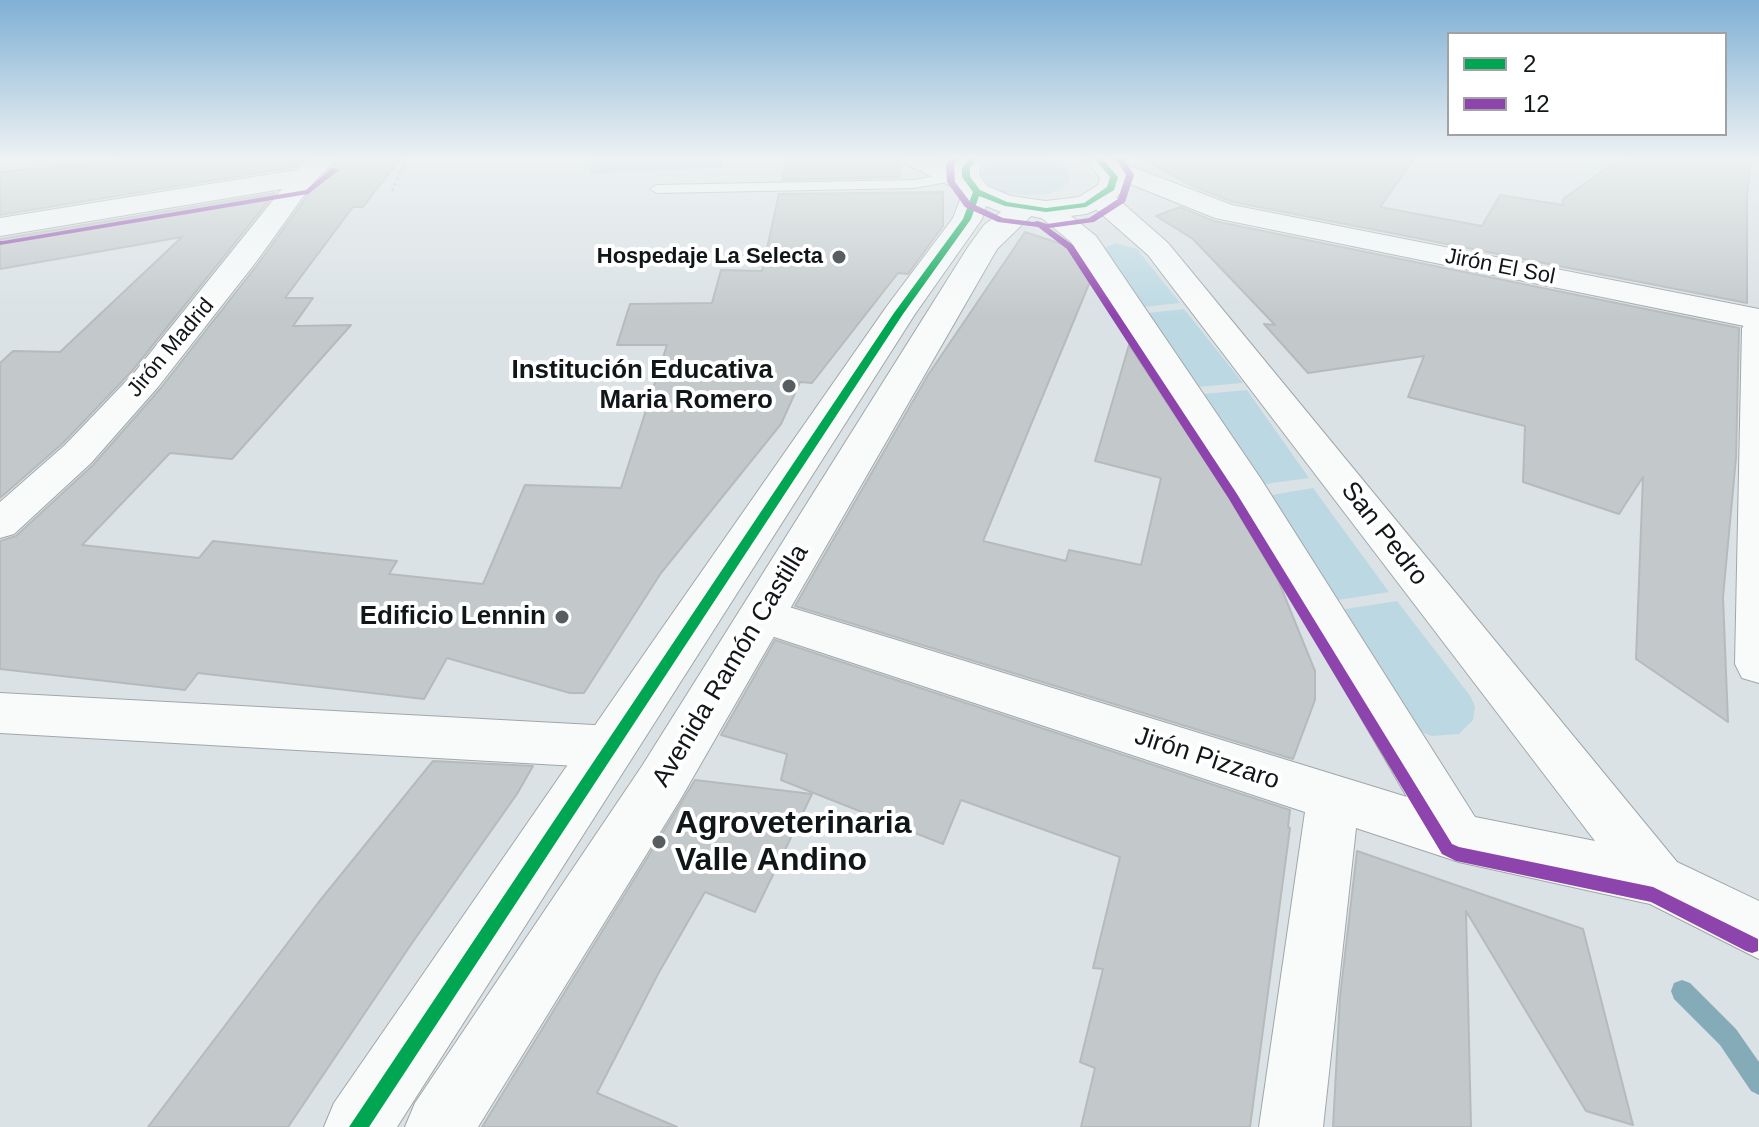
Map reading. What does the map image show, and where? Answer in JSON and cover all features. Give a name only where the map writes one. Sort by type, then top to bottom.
[{"type":"street","points":[[0,227],[86,211]]},
{"type":"street","name":"Jirón Madrid","points":[[0,524],[78,454],[146,380],[281,211]]},
{"type":"street","name":"Avenida Ramón Castilla","points":[[358,1127],[899,313],[967,219],[967,211]]},
{"type":"street","name":"Avenida Ramón Castilla","points":[[439,1127],[661,783],[983,247],[995,231],[1032,211]]},
{"type":"street","points":[[1038,211],[1082,236],[1247,488],[1459,838]]},
{"type":"street","name":"San Pedro","points":[[1129,211],[1658,880]]},
{"type":"street","name":"Jirón El Sol","points":[[1220,211],[1759,319]]},
{"type":"street","points":[[1759,328],[1759,664]]},
{"type":"street","name":"Jirón Pizzaro","points":[[763,616],[1459,838],[1658,880]]},
{"type":"street","points":[[0,713],[612,747]]},
{"type":"street","points":[[1291,1127],[1333,800]]},
{"type":"street","points":[[1658,880],[1759,931]]},
{"type":"shaded area","points":[[1115,243],[1137,249],[1180,303],[1143,307],[1104,253],[1105,248]]},
{"type":"shaded area","points":[[1184,309],[1243,383],[1197,387],[1147,313]]},
{"type":"shaded area","points":[[1247,390],[1309,478],[1265,484],[1203,394]]},
{"type":"shaded area","points":[[1313,488],[1389,592],[1332,601],[1271,495]]},
{"type":"shaded area","points":[[1397,601],[1471,697],[1475,707],[1473,720],[1459,734],[1432,736],[1407,727],[1339,610]]},
{"type":"building","points":[[0,211],[27,211],[0,215]]},
{"type":"building","points":[[170,211],[261,211],[132,371],[63,443],[0,498],[0,363],[13,351],[60,352],[182,237],[0,269],[0,239]]},
{"type":"building","points":[[297,211],[350,211],[285,298],[313,298],[293,326],[351,325],[232,459],[170,453],[82,545],[199,558],[213,541],[397,561],[389,574],[483,584],[525,485],[621,488],[667,345],[617,345],[630,304],[712,303],[721,270],[762,271],[775,211],[943,211],[943,226],[908,274],[898,273],[812,383],[800,382],[781,424],[661,573],[584,693],[570,693],[447,658],[424,699],[198,673],[185,690],[0,669],[0,541],[16,536],[93,465],[160,389]]},
{"type":"building","points":[[1170,211],[1189,211],[1214,221],[1739,328],[1736,458],[1723,597],[1728,722],[1636,659],[1643,477],[1619,514],[1523,482],[1525,426],[1408,397],[1424,356],[1308,373],[1264,324],[1275,325],[1193,239],[1156,216]]},
{"type":"building","points":[[1277,211],[1399,211],[1482,226],[1491,211],[1747,211],[1747,303]]},
{"type":"building","points":[[1025,232],[1071,247],[1091,279],[983,541],[1066,561],[1069,550],[1141,565],[1161,478],[1095,461],[1129,345],[1227,494],[1278,580],[1315,671],[1315,700],[1293,759],[795,606],[928,375]]},
{"type":"building","points":[[775,640],[1290,810],[1250,1127],[1081,1127],[1095,1068],[1080,1062],[1103,969],[1093,968],[1120,857],[961,800],[943,844],[781,780],[787,754],[721,735]]},
{"type":"building","points":[[433,761],[533,766],[517,794],[288,1127],[148,1127],[318,903]]},
{"type":"building","points":[[695,780],[812,794],[755,912],[705,892],[658,974],[597,1093],[677,1127],[482,1127]]},
{"type":"building","points":[[1357,851],[1583,929],[1633,1125],[1586,1111],[1466,911],[1471,1127],[1333,1127],[1340,997]]},
{"type":"waterway","points":[[1682,991],[1728,1037],[1759,1083]]},
{"type":"transit line","name":"12","points":[[3,243],[197,211]]},
{"type":"transit line","name":"2","points":[[358,1127],[970,211]]},
{"type":"transit line","name":"12","points":[[980,211],[1001,220],[1047,226],[1091,220],[1106,211]]},
{"type":"transit line","name":"12","points":[[1037,223],[1070,247],[1233,497],[1447,849],[1456,854],[1653,895],[1752,945]]},
{"type":"place","name":"Hospedaje La Selecta","points":[[839,257]]},
{"type":"place","name":"Institución Educativa Maria Romero","points":[[789,386]]},
{"type":"place","name":"Edificio Lennin","points":[[562,617]]},
{"type":"place","name":"Agroveterinaria Valle Andino","points":[[659,842]]}]
